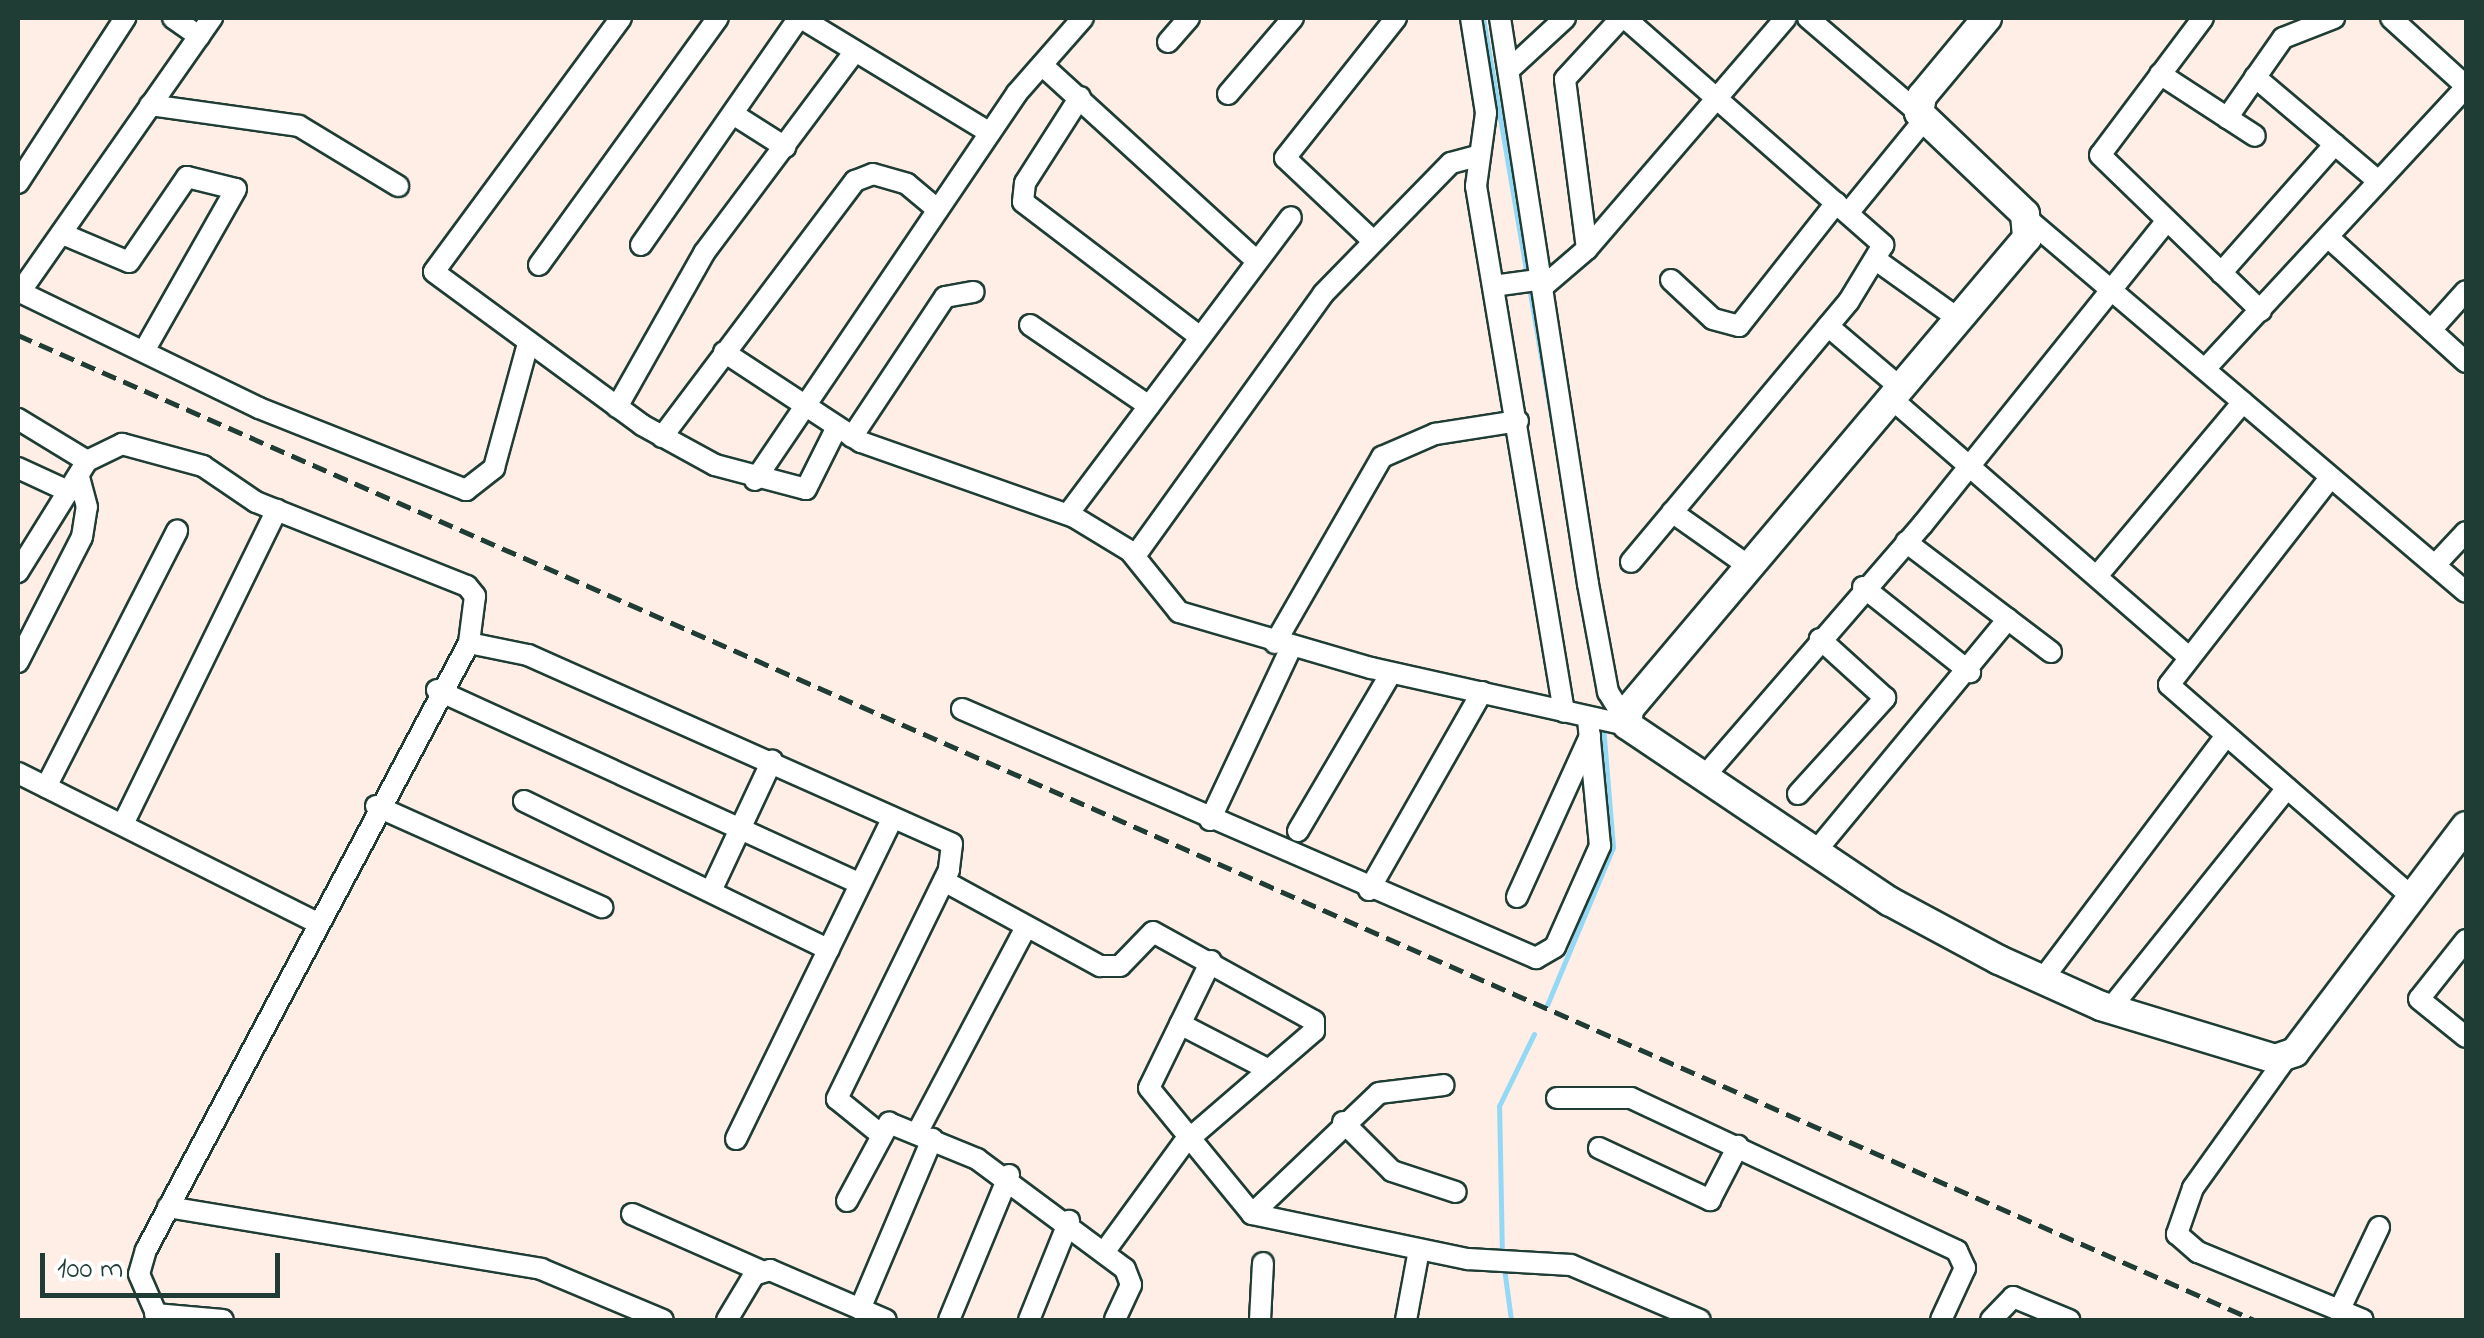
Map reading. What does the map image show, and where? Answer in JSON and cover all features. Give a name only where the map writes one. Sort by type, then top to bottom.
[{"type":"street","points":[[21,170],[125,18]]},
{"type":"street","points":[[172,18],[199,36]]},
{"type":"street","points":[[212,18],[64,235],[19,291],[338,443],[466,490],[494,468],[528,344]]},
{"type":"street","points":[[621,18],[435,264],[444,284],[662,437],[755,480],[806,489],[945,296],[974,292]]},
{"type":"street","points":[[539,265],[718,18]]},
{"type":"street","points":[[755,480],[990,134],[1083,18]]},
{"type":"street","points":[[1168,42],[1189,18]]},
{"type":"street","points":[[1228,94],[1293,18]]},
{"type":"street","points":[[1371,239],[1285,158],[1396,18]]},
{"type":"street","points":[[1472,18],[1486,113],[1476,186],[1564,712]]},
{"type":"street","points":[[962,709],[1521,954],[1551,953],[1600,846],[1608,692],[1536,282],[1510,69],[1500,18]]},
{"type":"street","points":[[1510,69],[1565,18]]},
{"type":"street","points":[[1587,250],[1565,79],[1623,18],[1878,236],[1880,262],[1631,562]]},
{"type":"street","points":[[1494,286],[1536,282],[1587,250],[1786,18]]},
{"type":"street","points":[[1808,18],[2108,290],[2466,592]]},
{"type":"street","points":[[1671,280],[1713,319],[1739,326],[1921,117],[1922,96],[1988,18]]},
{"type":"street","points":[[2204,18],[2100,155],[2261,312]]},
{"type":"street","points":[[2227,118],[2283,38],[2334,18]]},
{"type":"street","points":[[2205,369],[2466,87],[2391,18]]},
{"type":"street","points":[[641,245],[734,114],[812,20],[855,52],[990,134]]},
{"type":"street","points":[[617,407],[704,253],[855,52]]},
{"type":"street","points":[[1042,65],[1256,261]]},
{"type":"street","points":[[2160,74],[2255,136]]},
{"type":"street","points":[[2255,77],[2378,181]]},
{"type":"street","points":[[1080,97],[1025,183],[1023,202],[1199,336]]},
{"type":"street","points":[[150,106],[298,126],[398,186]]},
{"type":"street","points":[[734,114],[785,147]]},
{"type":"street","points":[[2221,273],[2336,144]]},
{"type":"street","points":[[1135,556],[1371,239],[1451,163],[1480,156]]},
{"type":"street","points":[[662,437],[855,180],[873,174],[908,184],[938,210]]},
{"type":"street","points":[[64,235],[128,262],[187,177],[236,189],[144,352]]},
{"type":"street","points":[[1068,514],[1290,217]]},
{"type":"street","points":[[1517,897],[1607,724],[1750,567],[1898,394],[2027,238],[2030,221]]},
{"type":"street","points":[[1703,778],[1863,587],[1906,542],[2167,221]]},
{"type":"street","points":[[2328,237],[2466,362]]},
{"type":"street","points":[[1880,262],[1960,320]]},
{"type":"street","points":[[2431,330],[2466,292]]},
{"type":"street","points":[[1030,325],[1149,406]]},
{"type":"street","points":[[1828,326],[1970,464],[2186,655]]},
{"type":"street","points":[[724,352],[844,433],[1068,514],[1135,556],[1179,612],[1283,645],[1607,724],[1703,778],[1904,910],[2042,980],[2110,1009],[2286,1058]]},
{"type":"street","points":[[2097,576],[2243,402]]},
{"type":"street","points":[[18,419],[79,477],[87,507],[82,537],[18,662]]},
{"type":"street","points":[[1210,820],[1283,645],[1382,457],[1436,434],[1518,420]]},
{"type":"street","points":[[18,572],[79,477],[112,445],[134,445],[218,472],[277,510],[474,589],[469,642],[437,690],[315,922],[168,1207],[138,1274],[157,1317],[223,1320]]},
{"type":"street","points":[[18,468],[79,477]]},
{"type":"street","points":[[2330,478],[2186,655],[2169,685],[2413,898]]},
{"type":"street","points":[[123,824],[277,510]]},
{"type":"street","points":[[1672,512],[1750,567]]},
{"type":"street","points":[[46,787],[177,531]]},
{"type":"street","points":[[18,532],[37,542]]},
{"type":"street","points":[[2435,565],[2466,532]]},
{"type":"street","points":[[1906,542],[2051,652]]},
{"type":"street","points":[[1863,587],[1970,672]]},
{"type":"street","points":[[1816,850],[1970,672],[2008,619]]},
{"type":"street","points":[[1798,794],[1885,698],[1820,638]]},
{"type":"street","points":[[469,642],[528,655],[952,844],[944,881],[838,1100],[880,1133]]},
{"type":"street","points":[[1298,831],[1391,673]]},
{"type":"street","points":[[437,690],[564,756],[740,827],[860,884]]},
{"type":"street","points":[[1369,890],[1482,692]]},
{"type":"street","points":[[2042,980],[2226,736]]},
{"type":"street","points":[[711,891],[772,761]]},
{"type":"street","points":[[18,773],[315,922]]},
{"type":"street","points":[[2110,1009],[2287,788]]},
{"type":"street","points":[[524,801],[829,950]]},
{"type":"street","points":[[376,806],[602,908]]},
{"type":"street","points":[[736,1138],[892,818]]},
{"type":"street","points":[[2363,1320],[2198,1252],[2177,1234],[2202,1172],[2466,826]]},
{"type":"street","points":[[944,881],[1026,928],[1115,968],[1146,933],[1210,961],[1314,1020],[1314,1031],[1190,1137],[1105,1251]]},
{"type":"street","points":[[860,1309],[924,1136],[1026,928]]},
{"type":"street","points":[[2462,952],[2419,999],[2459,1032],[2466,1010]]},
{"type":"street","points":[[1210,961],[1150,1088],[1252,1214],[1486,1261],[1571,1265],[1700,1320]]},
{"type":"street","points":[[1180,1024],[1269,1070]]},
{"type":"street","points":[[1252,1214],[1343,1122],[1394,1087],[1444,1085]]},
{"type":"street","points":[[1556,1098],[1616,1094],[1738,1146],[1957,1252],[1966,1268],[1941,1320]]},
{"type":"street","points":[[1343,1122],[1392,1171],[1456,1192]]},
{"type":"street","points":[[847,1201],[880,1133],[889,1123],[924,1136],[1009,1175],[1105,1251],[1130,1277],[1115,1320]]},
{"type":"street","points":[[1599,1148],[1710,1200],[1738,1146]]},
{"type":"street","points":[[948,1320],[1009,1175]]},
{"type":"street","points":[[168,1207],[541,1269],[663,1320]]},
{"type":"street","points":[[632,1214],[886,1320]]},
{"type":"street","points":[[1029,1320],[1069,1220]]},
{"type":"street","points":[[2338,1311],[2378,1227]]},
{"type":"street","points":[[1406,1320],[1419,1250]]},
{"type":"street","points":[[1260,1320],[1264,1263]]},
{"type":"street","points":[[727,1320],[761,1271]]},
{"type":"street","points":[[1991,1320],[2013,1297],[2068,1320]]},
{"type":"waterway","points":[[1483,18],[1527,276]]},
{"type":"waterway","points":[[1529,287],[1556,443]]},
{"type":"waterway","points":[[1547,1005],[1613,847],[1603,725]]},
{"type":"waterway","points":[[1502,1257],[1499,1106],[1534,1034]]},
{"type":"waterway","points":[[1504,1268],[1511,1320]]},
{"type":"railway","points":[[18,335],[2254,1320]]}]
